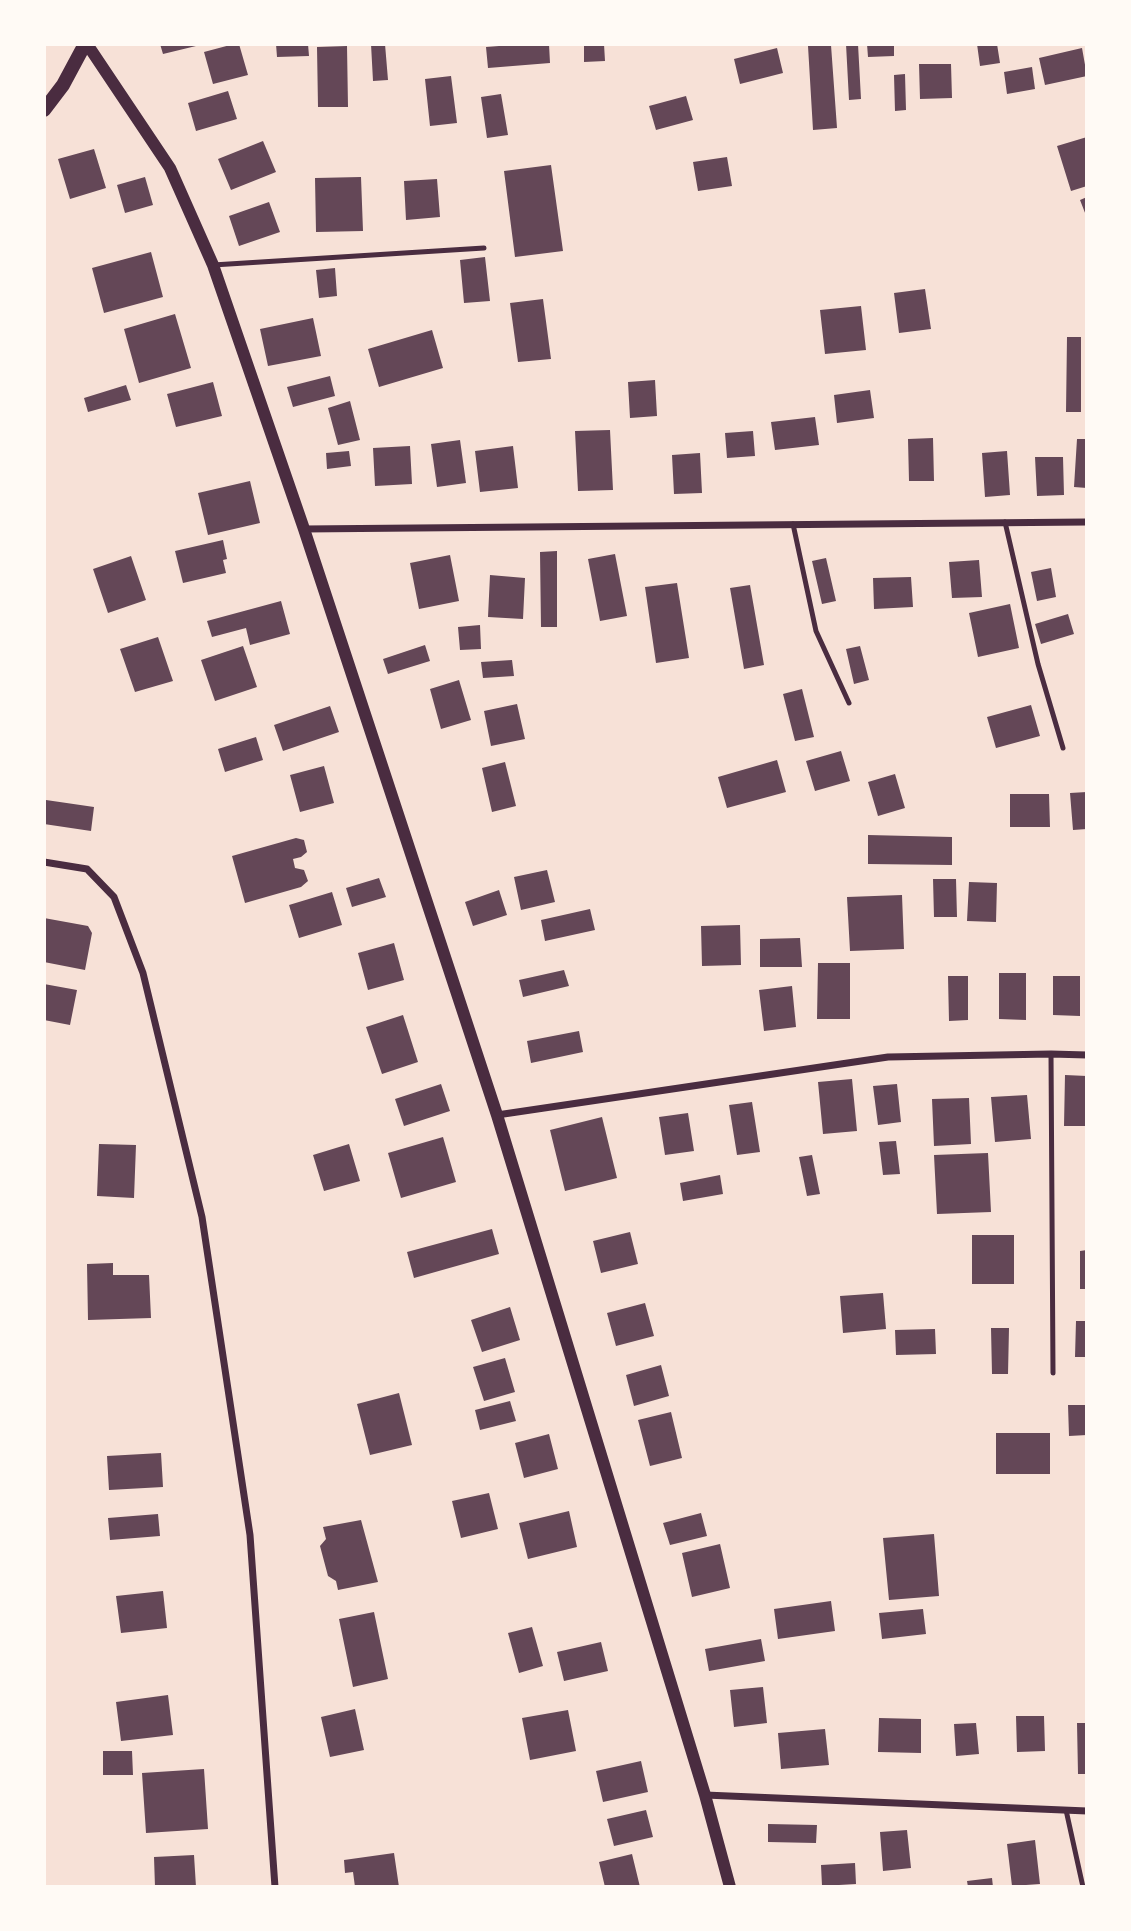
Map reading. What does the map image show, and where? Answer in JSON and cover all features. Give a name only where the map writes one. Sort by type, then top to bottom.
[{"type":"main road","points":[[44,110],[63,85],[86,44]]},
{"type":"street","points":[[86,44],[170,167],[213,265],[304,529],[497,1115],[705,1795],[730,1887]]},
{"type":"street","points":[[304,529],[1087,522]]},
{"type":"street","points":[[44,862],[87,869],[114,897],[144,973],[202,1217],[250,1535],[275,1887]]},
{"type":"street","points":[[497,1115],[888,1057],[1087,1055]]},
{"type":"street","points":[[705,1795],[1087,1811]]},
{"type":"lane","points":[[213,265],[484,248]]},
{"type":"lane","points":[[1006,522],[1038,664],[1063,748]]},
{"type":"lane","points":[[793,524],[816,631],[849,703]]},
{"type":"lane","points":[[1051,1054],[1053,1373]]},
{"type":"lane","points":[[1066,1810],[1083,1887]]},
{"type":"building","points":[[160,44],[196,44],[196,46],[163,54]]},
{"type":"building","points":[[239,44],[248,75],[213,84],[204,52]]},
{"type":"building","points":[[276,44],[308,44],[309,56],[277,57]]},
{"type":"building","points":[[371,44],[385,44],[388,80],[373,81]]},
{"type":"building","points":[[549,44],[550,63],[488,68],[486,47]]},
{"type":"building","points":[[584,44],[604,44],[605,61],[584,62]]},
{"type":"building","points":[[846,44],[858,44],[861,99],[849,100]]},
{"type":"building","points":[[867,44],[894,44],[894,56],[868,57]]},
{"type":"building","points":[[977,44],[997,44],[1000,63],[980,66]]},
{"type":"building","points":[[831,45],[837,128],[813,130],[808,46]]},
{"type":"building","points":[[347,46],[348,107],[318,107],[317,47]]},
{"type":"building","points":[[777,48],[783,73],[740,84],[734,59]]},
{"type":"building","points":[[1082,48],[1087,76],[1045,85],[1039,58]]},
{"type":"building","points":[[919,64],[951,64],[952,98],[920,99]]},
{"type":"building","points":[[1032,67],[1035,89],[1007,94],[1004,72]]},
{"type":"building","points":[[905,74],[906,110],[895,111],[894,75]]},
{"type":"building","points":[[451,76],[457,123],[430,126],[425,79]]},
{"type":"building","points":[[228,91],[237,119],[196,131],[188,103]]},
{"type":"building","points":[[501,94],[508,135],[487,138],[481,97]]},
{"type":"building","points":[[686,96],[693,120],[656,130],[649,106]]},
{"type":"building","points":[[1087,137],[1087,186],[1071,191],[1057,146]]},
{"type":"building","points":[[263,141],[276,172],[231,190],[218,159]]},
{"type":"building","points":[[94,149],[106,188],[70,199],[58,159]]},
{"type":"building","points":[[727,157],[732,186],[698,191],[693,162]]},
{"type":"building","points":[[551,165],[563,251],[515,257],[504,171]]},
{"type":"building","points":[[145,177],[153,205],[125,213],[117,185]]},
{"type":"building","points":[[361,177],[363,231],[316,232],[315,178]]},
{"type":"building","points":[[437,179],[440,217],[406,220],[404,181]]},
{"type":"building","points":[[1087,197],[1087,218],[1080,200]]},
{"type":"building","points":[[269,202],[280,232],[239,246],[229,216]]},
{"type":"building","points":[[151,252],[163,297],[104,313],[92,268]]},
{"type":"building","points":[[485,257],[490,301],[464,303],[460,260]]},
{"type":"building","points":[[335,268],[337,296],[319,298],[316,270]]},
{"type":"building","points":[[925,289],[931,329],[899,333],[894,293]]},
{"type":"building","points":[[543,299],[551,359],[518,362],[510,303]]},
{"type":"building","points":[[861,306],[866,350],[825,354],[820,310]]},
{"type":"building","points":[[175,314],[191,368],[139,383],[124,329]]},
{"type":"building","points":[[313,318],[321,356],[268,366],[260,329]]},
{"type":"building","points":[[432,330],[443,368],[379,387],[368,349]]},
{"type":"building","points":[[1067,337],[1081,337],[1081,412],[1066,412]]},
{"type":"building","points":[[330,376],[335,396],[293,407],[287,387]]},
{"type":"building","points":[[655,380],[657,416],[630,418],[628,382]]},
{"type":"building","points":[[213,382],[222,416],[176,427],[167,394]]},
{"type":"building","points":[[126,385],[131,400],[88,412],[84,398]]},
{"type":"building","points":[[870,390],[874,418],[837,423],[834,395]]},
{"type":"building","points":[[350,401],[360,440],[338,445],[328,408]]},
{"type":"building","points":[[815,417],[819,445],[775,450],[771,422]]},
{"type":"building","points":[[610,430],[613,490],[578,491],[575,431]]},
{"type":"building","points":[[753,431],[755,456],[727,458],[725,433]]},
{"type":"building","points":[[933,438],[934,481],[909,481],[908,439]]},
{"type":"building","points":[[1077,439],[1087,439],[1087,488],[1074,487]]},
{"type":"building","points":[[460,440],[466,483],[437,487],[431,444]]},
{"type":"building","points":[[410,446],[412,484],[375,486],[373,448]]},
{"type":"building","points":[[513,446],[518,488],[480,492],[475,451]]},
{"type":"building","points":[[349,451],[351,466],[327,469],[326,453]]},
{"type":"building","points":[[1007,451],[1010,495],[985,497],[982,453]]},
{"type":"building","points":[[700,453],[702,493],[674,494],[672,455]]},
{"type":"building","points":[[1035,457],[1063,457],[1064,495],[1037,496]]},
{"type":"building","points":[[250,481],[260,523],[208,535],[198,493]]},
{"type":"building","points":[[223,540],[227,559],[223,560],[226,573],[183,583],[175,551]]},
{"type":"building","points":[[557,551],[557,627],[541,627],[540,552]]},
{"type":"building","points":[[615,554],[627,616],[600,621],[588,559]]},
{"type":"building","points":[[450,555],[459,601],[419,609],[410,563]]},
{"type":"building","points":[[131,556],[146,600],[108,613],[93,569]]},
{"type":"building","points":[[826,558],[836,601],[822,604],[812,561]]},
{"type":"building","points":[[979,560],[982,597],[952,598],[949,562]]},
{"type":"building","points":[[1051,568],[1056,597],[1037,601],[1031,572]]},
{"type":"building","points":[[490,575],[525,578],[523,619],[488,617]]},
{"type":"building","points":[[911,577],[913,607],[874,609],[873,578]]},
{"type":"building","points":[[677,583],[689,658],[656,663],[645,587]]},
{"type":"building","points":[[750,585],[764,665],[744,669],[730,588]]},
{"type":"building","points":[[281,601],[290,634],[250,645],[246,628],[212,637],[207,621]]},
{"type":"building","points":[[1010,604],[1019,648],[978,657],[969,613]]},
{"type":"building","points":[[1068,614],[1074,634],[1041,644],[1035,624]]},
{"type":"building","points":[[480,625],[481,649],[460,650],[458,627]]},
{"type":"building","points":[[158,637],[173,681],[135,692],[120,649]]},
{"type":"building","points":[[425,645],[430,661],[388,674],[383,659]]},
{"type":"building","points":[[243,646],[257,687],[215,701],[201,660]]},
{"type":"building","points":[[860,646],[869,680],[854,684],[846,649]]},
{"type":"building","points":[[512,660],[514,676],[483,678],[481,662]]},
{"type":"building","points":[[459,680],[471,720],[441,729],[430,689]]},
{"type":"building","points":[[802,689],[814,737],[795,741],[783,694]]},
{"type":"building","points":[[517,704],[525,739],[491,746],[484,711]]},
{"type":"building","points":[[1031,705],[1040,736],[996,748],[987,717]]},
{"type":"building","points":[[330,706],[339,732],[283,751],[274,725]]},
{"type":"building","points":[[256,737],[263,760],[225,772],[218,749]]},
{"type":"building","points":[[841,751],[850,781],[815,791],[806,761]]},
{"type":"building","points":[[777,760],[786,792],[727,808],[718,777]]},
{"type":"building","points":[[505,762],[516,806],[492,812],[482,768]]},
{"type":"building","points":[[324,766],[334,803],[300,812],[290,775]]},
{"type":"building","points":[[895,774],[905,808],[878,816],[868,782]]},
{"type":"building","points":[[1087,792],[1087,829],[1073,830],[1070,793]]},
{"type":"building","points":[[1010,794],[1049,794],[1050,827],[1010,827]]},
{"type":"building","points":[[46,800],[94,807],[91,831],[44,824]]},
{"type":"building","points":[[868,835],[952,837],[952,865],[868,864]]},
{"type":"building","points":[[296,838],[304,840],[307,852],[293,859],[295,868],[304,870],[308,881],[301,887],[245,903],[232,856]]},
{"type":"building","points":[[547,870],[555,902],[521,910],[514,877]]},
{"type":"building","points":[[379,878],[386,897],[352,907],[346,888]]},
{"type":"building","points":[[933,879],[956,879],[957,917],[934,917]]},
{"type":"building","points":[[969,882],[997,883],[996,922],[967,921]]},
{"type":"building","points":[[499,890],[507,915],[473,926],[465,902]]},
{"type":"building","points":[[332,892],[342,925],[299,938],[289,905]]},
{"type":"building","points":[[902,895],[904,949],[850,951],[847,897]]},
{"type":"building","points":[[590,909],[595,930],[545,941],[541,920]]},
{"type":"building","points":[[44,918],[88,926],[92,933],[85,970],[44,962]]},
{"type":"building","points":[[740,925],[741,965],[702,966],[701,926]]},
{"type":"building","points":[[800,938],[802,967],[760,967],[760,939]]},
{"type":"building","points":[[394,943],[404,980],[368,990],[358,953]]},
{"type":"building","points":[[818,963],[850,963],[850,1019],[817,1019]]},
{"type":"building","points":[[564,970],[569,986],[523,997],[519,980]]},
{"type":"building","points":[[999,973],[1026,973],[1026,1020],[999,1019]]},
{"type":"building","points":[[948,976],[968,976],[968,1020],[949,1021]]},
{"type":"building","points":[[1053,976],[1080,976],[1080,1016],[1053,1015]]},
{"type":"building","points":[[44,984],[77,990],[70,1025],[44,1020]]},
{"type":"building","points":[[792,986],[796,1027],[764,1031],[759,990]]},
{"type":"building","points":[[403,1015],[418,1062],[382,1074],[366,1027]]},
{"type":"building","points":[[579,1031],[583,1052],[531,1063],[527,1041]]},
{"type":"building","points":[[1065,1075],[1087,1076],[1087,1126],[1064,1126]]},
{"type":"building","points":[[852,1079],[857,1131],[823,1134],[818,1082]]},
{"type":"building","points":[[441,1084],[450,1111],[404,1126],[395,1099]]},
{"type":"building","points":[[897,1084],[901,1122],[878,1125],[873,1086]]},
{"type":"building","points":[[1027,1095],[1031,1139],[995,1142],[991,1097]]},
{"type":"building","points":[[969,1098],[971,1144],[934,1146],[932,1099]]},
{"type":"building","points":[[752,1102],[760,1152],[737,1155],[729,1105]]},
{"type":"building","points":[[688,1113],[694,1151],[665,1155],[659,1117]]},
{"type":"building","points":[[602,1117],[617,1178],[565,1191],[550,1130]]},
{"type":"building","points":[[443,1137],[456,1182],[401,1198],[388,1153]]},
{"type":"building","points":[[896,1141],[900,1174],[883,1175],[879,1142]]},
{"type":"building","points":[[99,1144],[136,1145],[134,1198],[97,1196]]},
{"type":"building","points":[[349,1144],[360,1181],[324,1191],[313,1155]]},
{"type":"building","points":[[988,1153],[991,1212],[937,1214],[934,1155]]},
{"type":"building","points":[[812,1155],[820,1194],[807,1196],[799,1157]]},
{"type":"building","points":[[720,1175],[723,1194],[683,1201],[680,1183]]},
{"type":"building","points":[[492,1229],[499,1254],[414,1278],[407,1252]]},
{"type":"building","points":[[630,1232],[638,1264],[601,1273],[593,1241]]},
{"type":"building","points":[[972,1235],[1014,1235],[1014,1284],[972,1284]]},
{"type":"building","points":[[1087,1250],[1087,1289],[1080,1289],[1080,1251]]},
{"type":"building","points":[[113,1263],[113,1275],[149,1275],[151,1318],[88,1320],[87,1264]]},
{"type":"building","points":[[883,1293],[886,1329],[843,1333],[840,1296]]},
{"type":"building","points":[[645,1303],[654,1336],[616,1346],[607,1313]]},
{"type":"building","points":[[510,1307],[520,1340],[482,1352],[471,1320]]},
{"type":"building","points":[[1076,1321],[1087,1321],[1087,1357],[1075,1357]]},
{"type":"building","points":[[991,1328],[1009,1328],[1008,1374],[992,1374]]},
{"type":"building","points":[[935,1329],[936,1354],[896,1355],[895,1330]]},
{"type":"building","points":[[505,1358],[515,1392],[484,1401],[473,1367]]},
{"type":"building","points":[[661,1365],[669,1396],[634,1406],[626,1375]]},
{"type":"building","points":[[399,1393],[412,1445],[370,1455],[357,1404]]},
{"type":"building","points":[[510,1401],[516,1421],[480,1430],[475,1410]]},
{"type":"building","points":[[1068,1405],[1087,1405],[1087,1435],[1069,1436]]},
{"type":"building","points":[[671,1412],[682,1458],[650,1466],[638,1420]]},
{"type":"building","points":[[996,1433],[1050,1433],[1050,1474],[996,1474]]},
{"type":"building","points":[[549,1434],[558,1469],[524,1478],[515,1443]]},
{"type":"building","points":[[161,1453],[163,1487],[109,1490],[107,1456]]},
{"type":"building","points":[[489,1493],[498,1529],[461,1538],[452,1501]]},
{"type":"building","points":[[569,1511],[577,1547],[528,1559],[519,1523]]},
{"type":"building","points":[[701,1513],[707,1536],[670,1545],[663,1523]]},
{"type":"building","points":[[158,1514],[160,1536],[110,1540],[108,1518]]},
{"type":"building","points":[[361,1520],[378,1582],[338,1590],[336,1581],[328,1576],[320,1546],[326,1539],[323,1527]]},
{"type":"building","points":[[934,1534],[939,1596],[889,1600],[883,1538]]},
{"type":"building","points":[[720,1544],[730,1588],[692,1597],[682,1553]]},
{"type":"building","points":[[163,1591],[167,1628],[121,1633],[116,1596]]},
{"type":"building","points":[[831,1601],[835,1631],[778,1639],[774,1609]]},
{"type":"building","points":[[923,1609],[926,1634],[882,1639],[879,1613]]},
{"type":"building","points":[[374,1612],[388,1679],[353,1687],[339,1619]]},
{"type":"building","points":[[532,1627],[543,1666],[519,1673],[508,1633]]},
{"type":"building","points":[[761,1639],[765,1661],[709,1671],[705,1649]]},
{"type":"building","points":[[601,1642],[608,1671],[564,1681],[557,1652]]},
{"type":"building","points":[[763,1687],[767,1723],[734,1727],[730,1690]]},
{"type":"building","points":[[168,1695],[173,1735],[121,1741],[116,1702]]},
{"type":"building","points":[[355,1709],[364,1750],[330,1757],[321,1717]]},
{"type":"building","points":[[568,1710],[576,1751],[530,1760],[522,1718]]},
{"type":"building","points":[[1016,1716],[1044,1716],[1045,1751],[1017,1752]]},
{"type":"building","points":[[879,1718],[921,1719],[921,1753],[878,1752]]},
{"type":"building","points":[[976,1723],[979,1754],[956,1756],[954,1724]]},
{"type":"building","points":[[1077,1723],[1087,1723],[1087,1774],[1078,1774]]},
{"type":"building","points":[[825,1729],[829,1765],[781,1769],[778,1733]]},
{"type":"building","points":[[103,1751],[132,1751],[133,1775],[103,1775]]},
{"type":"building","points":[[641,1761],[648,1792],[603,1802],[596,1771]]},
{"type":"building","points":[[204,1769],[208,1829],[146,1833],[142,1773]]},
{"type":"building","points":[[646,1810],[653,1837],[614,1846],[607,1819]]},
{"type":"building","points":[[768,1824],[817,1825],[816,1843],[768,1842]]},
{"type":"building","points":[[907,1830],[911,1868],[883,1871],[880,1832]]},
{"type":"building","points":[[1035,1840],[1040,1884],[1012,1886],[1007,1844]]},
{"type":"building","points":[[394,1853],[399,1887],[355,1887],[353,1872],[345,1873],[344,1860]]},
{"type":"building","points":[[632,1854],[640,1887],[605,1887],[599,1862]]},
{"type":"building","points":[[194,1855],[196,1887],[155,1887],[154,1857]]},
{"type":"building","points":[[855,1863],[856,1884],[822,1886],[821,1865]]},
{"type":"building","points":[[992,1878],[993,1887],[968,1887],[967,1881]]}]
